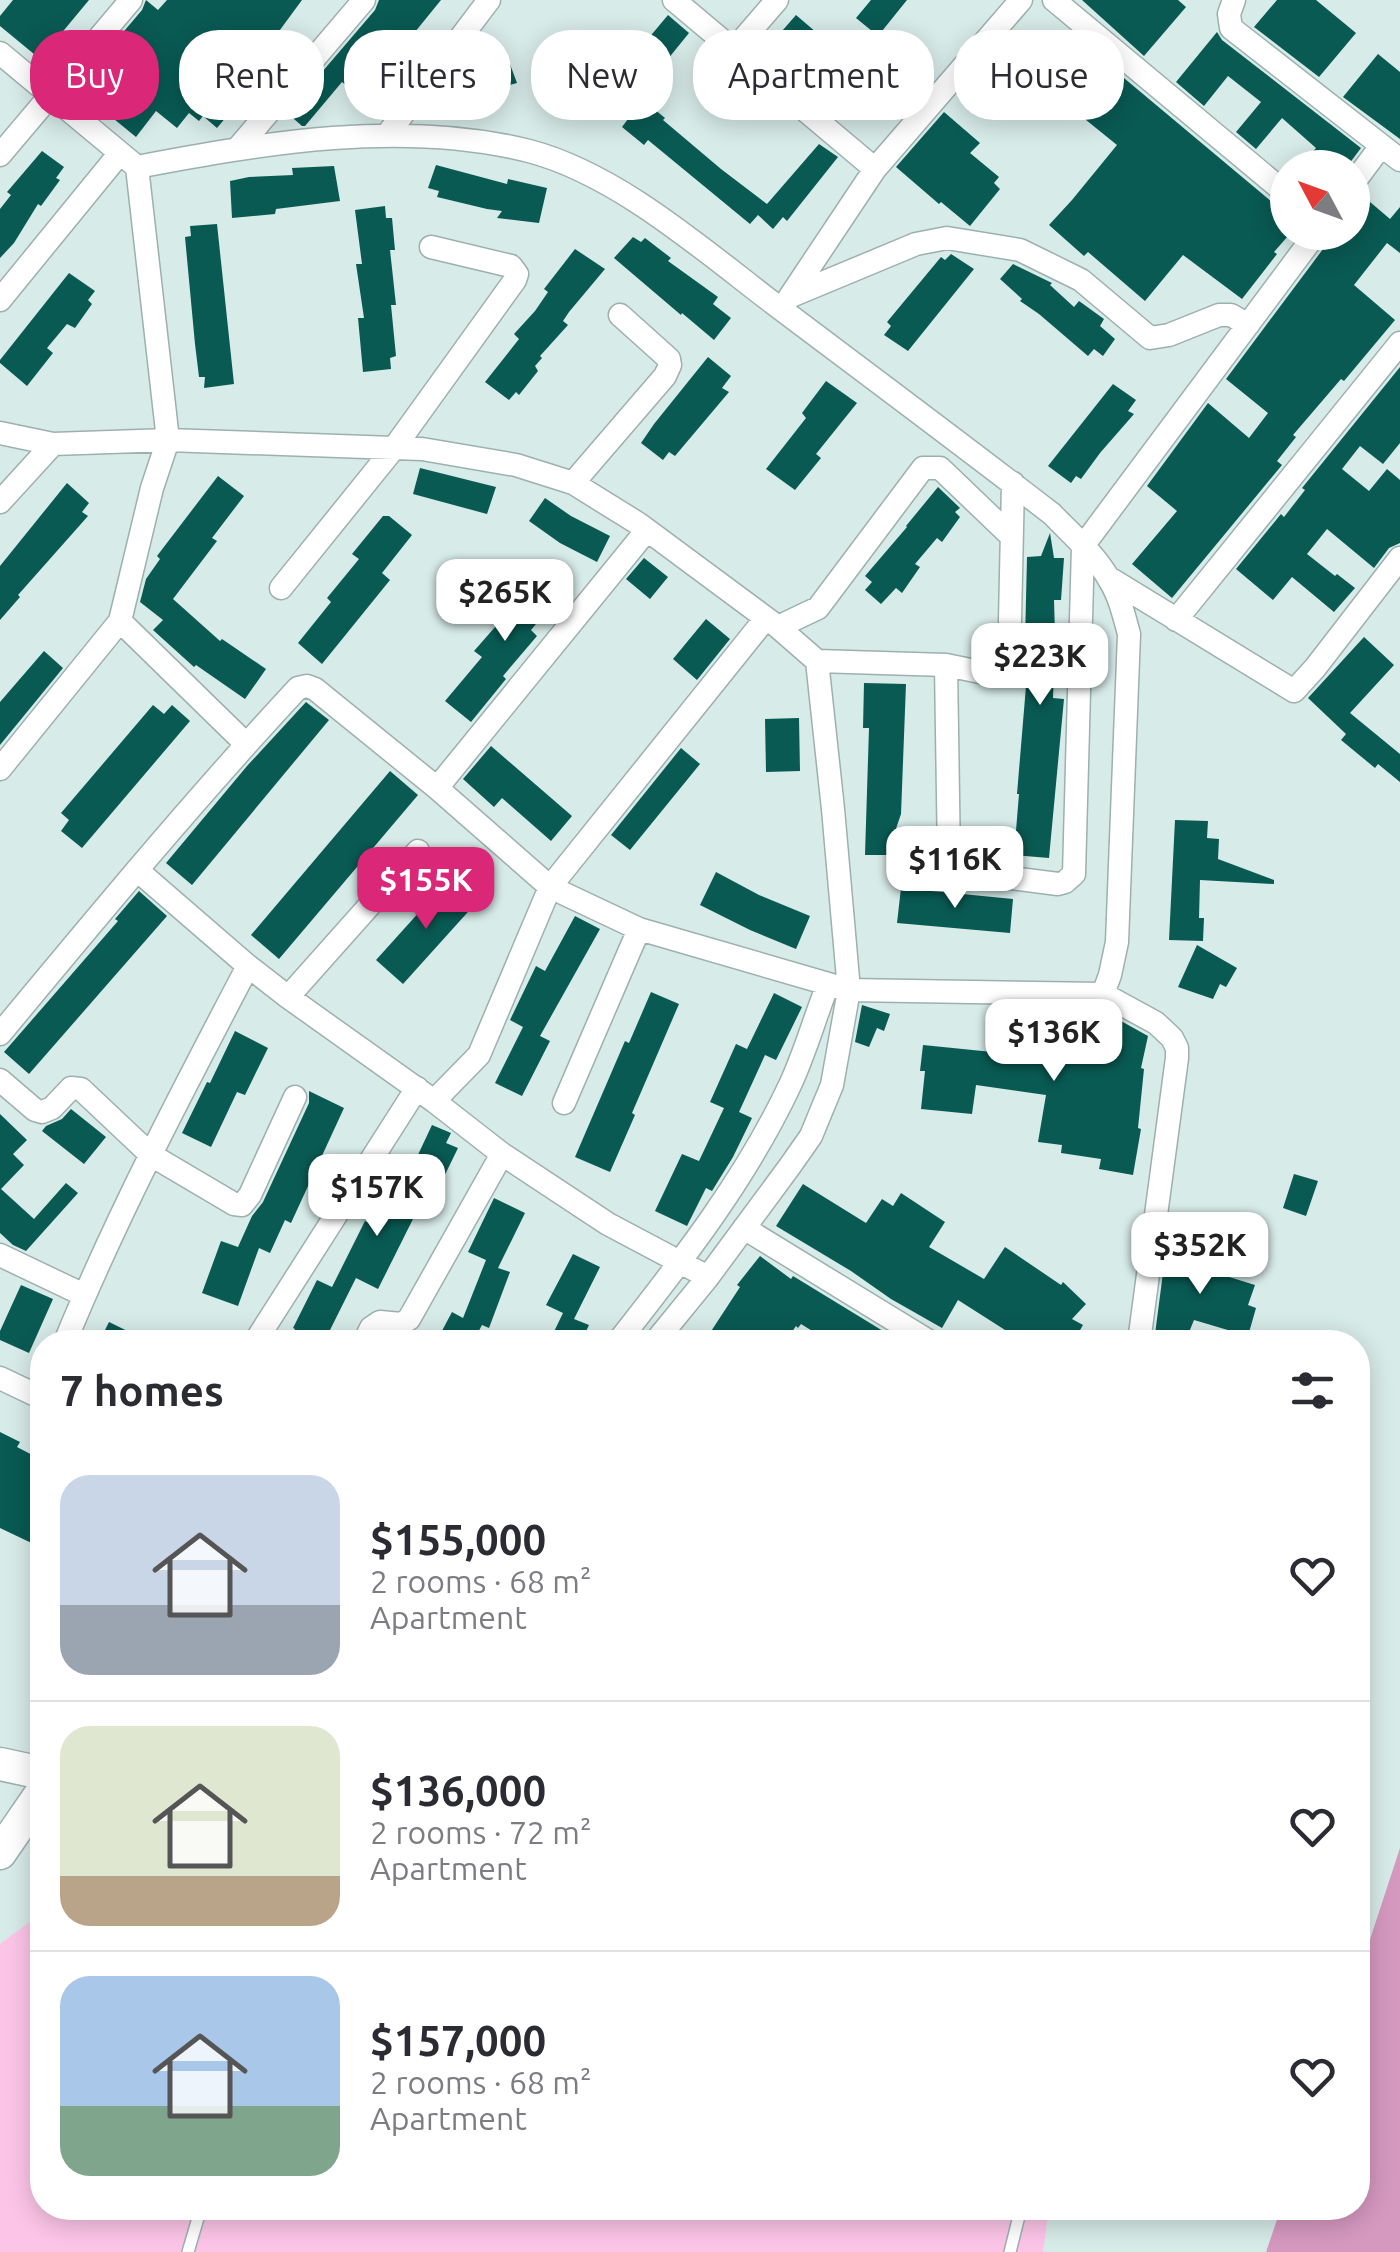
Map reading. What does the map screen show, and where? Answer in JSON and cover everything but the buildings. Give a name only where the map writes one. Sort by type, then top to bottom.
[{"type":"street","points":[[106,30],[131,0]]},
{"type":"street","points":[[238,148],[364,0]]},
{"type":"street","points":[[387,135],[489,0]]},
{"type":"street","points":[[674,0],[710,30]]},
{"type":"street","points":[[752,30],[778,0]]},
{"type":"street","points":[[786,302],[875,169],[1022,0]]},
{"type":"street","points":[[1054,0],[1270,180]]},
{"type":"street","points":[[1234,0],[1229,14],[1231,28],[1391,153],[1370,170]]},
{"type":"street","points":[[0,52],[30,76]]},
{"type":"street","points":[[0,155],[30,120]]},
{"type":"street","points":[[0,769],[120,622],[152,488],[168,440],[128,160],[82,120]]},
{"type":"street","points":[[817,120],[875,169]]},
{"type":"street","points":[[0,300],[128,160],[387,135],[477,140],[532,152],[579,170],[664,220],[786,302],[1052,514],[1109,578],[1130,634],[1117,942],[1103,994]]},
{"type":"street","points":[[786,302],[916,244],[947,238],[1020,250],[1066,272],[1150,338],[1168,336],[1219,315],[1231,315],[1248,325]]},
{"type":"street","points":[[281,588],[394,448],[515,280],[517,274],[511,266],[431,247]]},
{"type":"street","points":[[946,665],[949,861],[954,869],[963,872],[1065,882],[1074,874],[1084,546],[1304,250]]},
{"type":"street","points":[[574,483],[665,376],[670,365],[669,359],[620,315]]},
{"type":"street","points":[[1176,620],[1400,343]]},
{"type":"street","points":[[0,433],[53,444],[168,440],[422,449],[516,465],[574,483],[647,530],[812,656],[946,665],[995,676],[1006,672],[1009,666],[1013,483]]},
{"type":"street","points":[[0,502],[53,444]]},
{"type":"street","points":[[664,1330],[811,1136],[832,1085],[838,987],[834,809],[812,656],[818,608],[923,468],[940,468],[1011,536]]},
{"type":"street","points":[[437,788],[647,530]]},
{"type":"street","points":[[1109,578],[1294,691],[1400,558]]},
{"type":"street","points":[[262,1330],[426,1094],[479,1055],[550,886],[772,622],[818,608]]},
{"type":"street","points":[[120,622],[246,744]]},
{"type":"street","points":[[0,1034],[246,744],[298,688],[306,686],[316,689],[437,788],[550,886],[639,929],[838,987],[1103,994],[1156,1022],[1172,1038],[1178,1058],[1141,1330]]},
{"type":"street","points":[[288,997],[418,850]]},
{"type":"street","points":[[137,870],[248,966],[426,1094],[502,1154],[608,1224],[708,1276]]},
{"type":"street","points":[[564,1103],[639,929]]},
{"type":"street","points":[[70,1330],[150,1155],[248,966]]},
{"type":"street","points":[[627,1330],[680,1263],[752,1157],[838,987]]},
{"type":"street","points":[[0,1080],[42,1112],[52,1108],[71,1088],[81,1089],[150,1155],[234,1204],[242,1204],[250,1195],[295,1096]]},
{"type":"street","points":[[370,1330],[380,1322],[401,1324],[409,1318],[502,1154]]},
{"type":"street","points":[[744,1228],[893,1330]]},
{"type":"street","points":[[0,1255],[84,1295]]},
{"type":"street","points":[[0,1378],[30,1392]]},
{"type":"street","points":[[0,1764],[30,1770]]},
{"type":"street","points":[[0,1853],[30,1809]]},
{"type":"lane","points":[[188,2252],[198,2220]]},
{"type":"lane","points":[[1010,2252],[1018,2220]]},
{"type":"shaded area","points":[[1400,1848],[1400,2252],[1266,2252],[1277,2220],[1370,2220],[1370,1939]]},
{"type":"shaded area","points":[[30,1922],[30,2220],[1047,2220],[1043,2252],[0,2252],[0,1944]]}]
